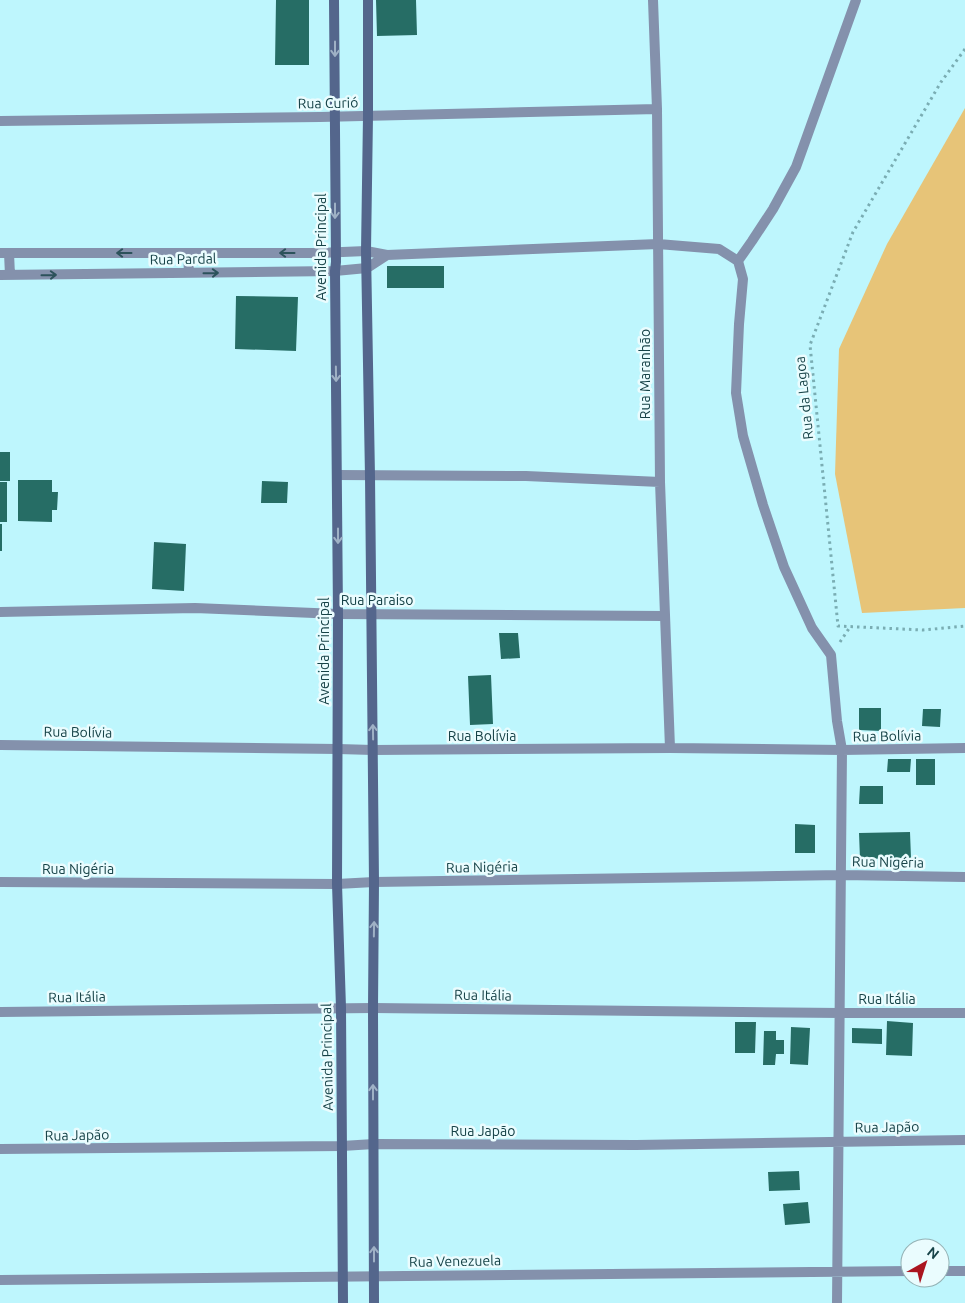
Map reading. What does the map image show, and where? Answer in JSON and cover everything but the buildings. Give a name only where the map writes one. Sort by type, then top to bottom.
[{"type":"street","name":"Avenida Principal","points":[[334,0],[338,614],[337,884],[341,1008],[343,1303]]},
{"type":"street","points":[[368,0],[366,251],[373,750],[374,1303]]},
{"type":"street","name":"Rua Maranhão","points":[[653,0],[657,109],[660,482],[670,748]]},
{"type":"street","points":[[837,1303],[842,750],[837,721],[831,655],[812,628],[784,567],[763,505],[743,436],[736,393],[743,279],[738,261],[773,209],[796,167],[856,0]]},
{"type":"street","name":"Rua Curió","points":[[0,121],[335,117],[657,109]]},
{"type":"street","name":"Rua Pardal","points":[[5,252],[188,253],[366,251],[387,255],[658,244],[720,249],[738,261]]},
{"type":"street","points":[[5,252],[5,275]]},
{"type":"street","points":[[188,253],[189,273]]},
{"type":"street","points":[[367,268],[387,255]]},
{"type":"street","name":"Rua Pardal","points":[[5,275],[335,271],[367,268]]},
{"type":"street","points":[[337,475],[526,476],[660,482]]},
{"type":"street","name":"Rua Paraiso","points":[[0,612],[196,608],[338,614],[664,616]]},
{"type":"street","name":"Rua Bolívia","points":[[0,744],[373,750],[670,748],[842,750],[965,748]]},
{"type":"street","name":"Rua Nigéria","points":[[0,882],[337,884],[842,875],[965,877]]},
{"type":"street","name":"Rua Itália","points":[[0,1012],[373,1008],[965,1013]]},
{"type":"street","name":"Rua Japão","points":[[0,1150],[374,1144],[636,1146],[965,1140]]},
{"type":"street","name":"Rua Venezuela","points":[[0,1280],[900,1271]]},
{"type":"street","points":[[950,1271],[965,1271]]},
{"type":"path","name":"Rua da Lagoa","points":[[965,50],[940,82],[853,232],[810,345],[838,626],[923,630],[965,626]]},
{"type":"shaded area","points":[[965,108],[965,608],[862,613],[835,474],[839,349],[887,244]]}]
